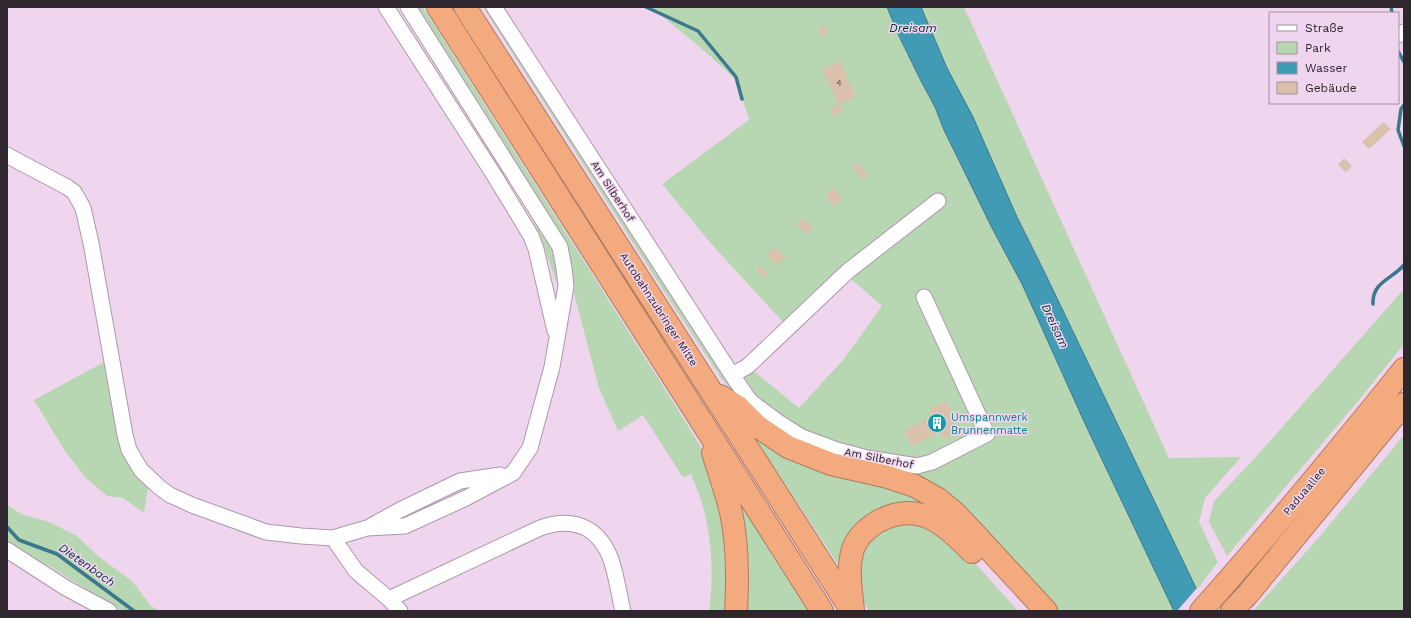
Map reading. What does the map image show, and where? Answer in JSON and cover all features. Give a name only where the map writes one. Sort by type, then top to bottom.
[{"type":"highway","points":[[438,7],[822,611]]},
{"type":"highway","name":"Autobahnzubringer Mitte","points":[[465,7],[852,611]]},
{"type":"highway","name":"Paduaallee","points":[[1201,611],[1343,446],[1404,369]]},
{"type":"highway","points":[[710,389],[738,407],[757,426],[788,447],[832,464],[888,477],[915,486],[938,499],[955,513],[1046,611]]},
{"type":"highway","name":"Paduaallee","points":[[1232,611],[1248,594],[1404,404]]},
{"type":"highway","points":[[704,425],[731,512],[736,542],[738,574],[736,611]]},
{"type":"highway","points":[[852,611],[850,572],[857,540],[865,531],[885,518],[914,514],[923,515],[945,526],[1026,611]]},
{"type":"street","points":[[386,7],[531,236],[538,256],[557,339]]},
{"type":"street","points":[[7,155],[67,187],[74,192],[83,208],[91,243],[125,435],[129,450],[141,470],[154,483],[170,495],[192,505],[266,532],[334,538],[367,528],[405,526],[513,473],[530,448],[552,367],[566,286],[560,247],[408,7]]},
{"type":"street","name":"Am Silberhof","points":[[494,7],[732,375],[750,401],[778,422],[802,437],[836,450],[867,458],[917,466],[932,462],[987,434],[924,297]]},
{"type":"street","points":[[732,375],[748,366],[848,271],[938,201]]},
{"type":"street","points":[[389,599],[540,528],[552,524],[566,523],[579,525],[588,529],[598,537],[604,545],[610,558],[623,611]]},
{"type":"street","points":[[334,538],[356,572],[389,599],[400,611]]},
{"type":"street","points":[[7,550],[66,588],[109,611]]},
{"type":"green space","points":[[411,7],[423,7],[707,457],[723,503],[729,611],[709,611],[712,569],[710,541],[705,513],[691,474],[685,477],[682,476],[643,415],[618,431],[599,388],[572,286],[557,284],[542,241],[503,150]]},
{"type":"green space","points":[[483,7],[501,7],[735,376],[750,368],[799,408],[843,360],[882,306],[850,278],[792,332],[714,247],[662,184],[749,120],[737,81],[708,54],[655,10],[647,7],[887,7],[898,34],[935,107],[944,130],[992,228],[1022,284],[1087,428],[1174,611],[1055,611],[945,499],[747,408],[721,378],[672,304]]},
{"type":"green space","points":[[921,7],[964,7],[1169,458],[1241,457],[1205,498],[1199,522],[1218,562],[1196,591],[1046,273],[1017,217],[973,117],[947,68]]},
{"type":"green space","points":[[1404,289],[1404,344],[1364,394],[1227,556],[1209,522],[1214,501],[1255,458]]},
{"type":"green space","points":[[106,361],[119,441],[124,456],[135,476],[148,488],[144,513],[123,498],[107,496],[86,478],[65,451],[34,400]]},
{"type":"green space","points":[[747,426],[915,491],[958,529],[891,510],[845,575]]},
{"type":"green space","points":[[1404,435],[1404,611],[1253,611],[1321,535]]},
{"type":"green space","points":[[735,491],[810,611],[743,611]]},
{"type":"green space","points":[[7,505],[23,515],[47,521],[77,536],[98,556],[132,581],[151,606],[160,611],[120,611],[48,565],[18,551],[7,544]]},
{"type":"green space","points":[[901,519],[951,536],[1018,611],[869,611],[863,602],[857,579],[866,539]]},
{"type":"water","name":"Dreisam","points":[[887,7],[921,7],[947,68],[973,117],[1017,217],[1207,611],[1174,611],[1087,428],[1022,284],[992,228],[944,130],[935,107],[898,34]]},
{"type":"pier","points":[[1197,588],[1209,611],[1177,611]]},
{"type":"building","points":[[824,25],[827,35],[822,37],[819,27]]},
{"type":"building","points":[[840,61],[856,97],[840,104],[843,111],[833,116],[830,109],[838,105],[822,69]]},
{"type":"building","points":[[1384,122],[1391,129],[1369,149],[1362,142]]},
{"type":"building","points":[[1344,158],[1352,166],[1346,172],[1338,165]]},
{"type":"building","points":[[856,163],[868,174],[863,179],[852,168]]},
{"type":"building","points":[[833,188],[842,198],[835,206],[825,196]]},
{"type":"building","points":[[803,218],[813,227],[807,235],[796,225]]},
{"type":"building","points":[[775,247],[785,257],[777,265],[767,255]]},
{"type":"building","points":[[759,265],[768,274],[765,278],[756,269]]},
{"type":"building","name":"Umspannwerk Brunnenmatte","points":[[946,401],[960,432],[944,439],[941,432],[911,446],[904,430],[933,416],[929,409]]},
{"type":"building","points":[[437,501],[439,506],[429,510],[427,505]]},
{"type":"waterway","points":[[646,7],[698,31],[736,77],[742,99]]},
{"type":"waterway","points":[[1391,7],[1392,12]]},
{"type":"waterway","points":[[1399,53],[1404,62]]},
{"type":"waterway","points":[[1404,105],[1401,109],[1398,130],[1404,146]]},
{"type":"waterway","points":[[1373,304],[1374,297],[1379,286],[1404,265]]},
{"type":"waterway","name":"Dietenbach","points":[[7,527],[19,540],[57,554],[134,611]]},
{"type":"place","name":"Umspannwerk Brunnenmatte","points":[[937,423]]}]
